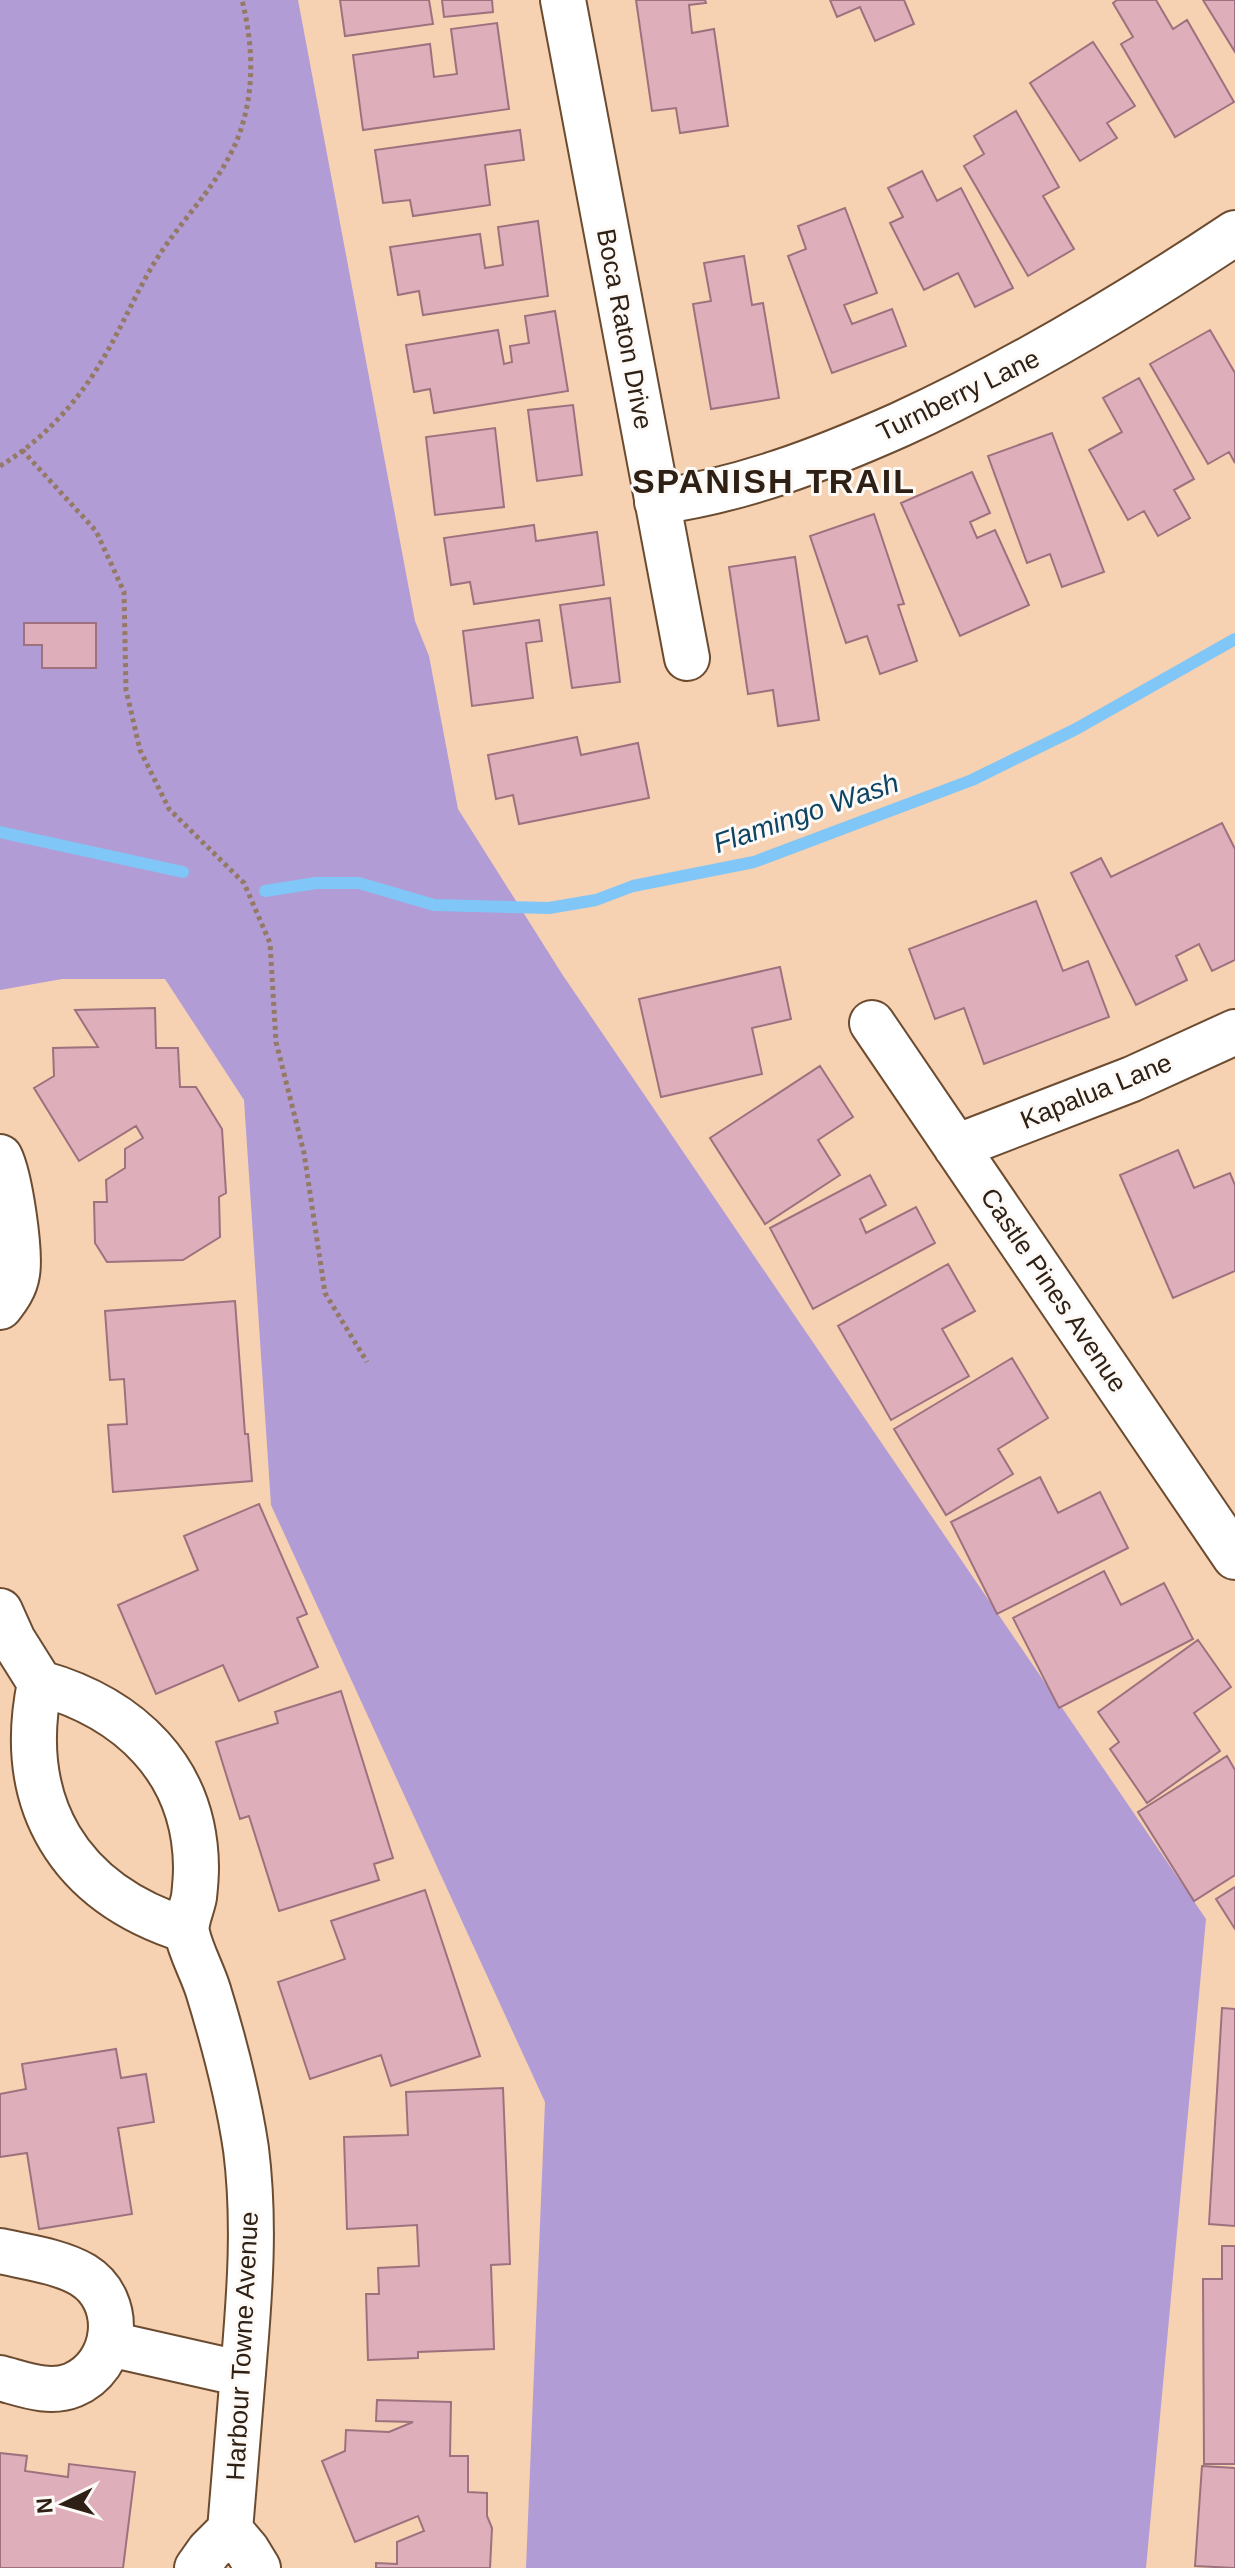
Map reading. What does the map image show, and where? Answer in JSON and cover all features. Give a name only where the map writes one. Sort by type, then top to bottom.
[{"type":"street","name":"Boca Raton Drive","points":[[563,0],[687,658]]},
{"type":"street","name":"Turnberry Lane","points":[[657,502],[717,492],[783,473],[946,404],[1086,329],[1235,233]]},
{"type":"street","name":"Castle Pines Avenue","points":[[872,1023],[1235,1557]]},
{"type":"street","name":"Kapalua Lane","points":[[956,1147],[1117,1085],[1235,1032]]},
{"type":"street","points":[[0,1157],[8,1180],[19,1256],[11,1294],[0,1307]]},
{"type":"street","points":[[0,1611],[13,1640],[40,1683],[71,1692],[101,1706],[128,1724],[151,1747],[170,1774],[184,1803],[196,1866],[194,1899],[186,1930],[154,1920],[97,1884],[74,1859],[57,1833],[44,1805],[36,1775],[33,1714],[40,1683]]},
{"type":"street","name":"Harbour Towne Avenue","points":[[186,1930],[219,2030],[238,2103],[251,2195],[252,2261],[230,2530]]},
{"type":"street","points":[[0,2251],[67,2268],[84,2276],[98,2289],[108,2305],[112,2324],[110,2344],[102,2361],[89,2375],[72,2385],[54,2389],[0,2378]]},
{"type":"street","points":[[110,2344],[243,2374]]},
{"type":"street","points":[[197,2568],[230,2530],[258,2568]]},
{"type":"path","points":[[0,466],[54,423],[98,367],[157,258],[230,156],[247,108],[252,73],[250,38],[242,0]]},
{"type":"path","points":[[22,450],[96,531],[124,592],[126,690],[140,750],[169,809],[244,883],[270,943],[276,1042],[304,1153],[325,1293],[367,1362]]},
{"type":"shaded area","points":[[0,0],[298,0],[415,621],[429,656],[458,809],[562,974],[1206,1919],[1146,2568],[526,2568],[545,2102],[271,1505],[244,1100],[165,979],[62,979],[0,990]]},
{"type":"building","points":[[340,0],[429,0],[433,24],[345,36]]},
{"type":"building","points":[[442,0],[492,0],[493,12],[444,17]]},
{"type":"building","points":[[636,0],[705,0],[706,3],[689,5],[692,33],[714,29],[728,126],[680,133],[676,108],[652,111]]},
{"type":"building","points":[[830,0],[904,0],[914,24],[875,41],[860,7],[837,17]]},
{"type":"building","points":[[1117,0],[1156,0],[1173,29],[1187,20],[1234,102],[1175,137],[1121,44],[1133,37],[1113,3]]},
{"type":"building","points":[[1203,0],[1235,0],[1235,52]]},
{"type":"building","points":[[497,23],[509,109],[363,130],[353,55],[430,44],[434,77],[457,74],[451,29]]},
{"type":"building","points":[[1093,42],[1135,106],[1107,123],[1117,138],[1080,161],[1030,83]]},
{"type":"building","points":[[1016,111],[1059,187],[1043,196],[1074,249],[1028,276],[964,166],[984,154],[974,136]]},
{"type":"building","points":[[520,130],[524,160],[485,165],[490,205],[413,216],[410,200],[383,203],[375,150]]},
{"type":"building","points":[[922,171],[937,201],[961,188],[1013,288],[975,307],[958,273],[924,290],[890,223],[903,217],[888,188]]},
{"type":"building","points":[[845,208],[877,293],[844,305],[852,324],[892,309],[906,346],[832,373],[788,256],[806,249],[798,226]]},
{"type":"building","points":[[538,221],[548,296],[423,315],[419,291],[398,295],[390,247],[480,234],[485,268],[503,265],[498,227]]},
{"type":"building","points":[[744,256],[752,305],[763,303],[779,398],[711,409],[693,304],[711,301],[704,263]]},
{"type":"building","points":[[555,311],[568,391],[434,413],[430,389],[414,392],[406,345],[498,330],[504,364],[512,362],[510,346],[529,343],[525,316]]},
{"type":"building","points":[[1210,330],[1235,373],[1235,463],[1229,452],[1208,464],[1150,364]]},
{"type":"building","points":[[1139,378],[1194,479],[1174,490],[1190,518],[1158,536],[1144,511],[1128,520],[1089,450],[1122,432],[1103,398]]},
{"type":"building","points":[[573,405],[582,475],[537,481],[528,410]]},
{"type":"building","points":[[495,428],[504,507],[435,515],[426,437]]},
{"type":"building","points":[[1052,433],[1104,572],[1062,587],[1050,554],[1027,563],[988,456]]},
{"type":"building","points":[[972,472],[990,513],[970,522],[977,538],[995,530],[1029,605],[960,636],[901,503]]},
{"type":"building","points":[[874,514],[904,604],[898,605],[917,661],[880,674],[867,636],[846,643],[810,536]]},
{"type":"building","points":[[534,525],[536,541],[597,532],[604,585],[474,604],[470,582],[451,585],[444,538]]},
{"type":"building","points":[[795,557],[819,720],[778,726],[773,690],[748,694],[729,567]]},
{"type":"building","points":[[610,598],[620,682],[572,688],[560,605]]},
{"type":"building","points":[[539,620],[542,641],[526,643],[533,698],[472,706],[463,631]]},
{"type":"building","points":[[24,623],[96,623],[96,668],[42,668],[42,645],[24,645]]},
{"type":"building","points":[[577,737],[581,755],[638,743],[649,798],[519,824],[513,795],[496,799],[488,755]]},
{"type":"building","points":[[1222,823],[1235,849],[1235,960],[1212,971],[1199,944],[1176,956],[1187,980],[1136,1005],[1071,873],[1101,858],[1111,877]]},
{"type":"building","points":[[1036,901],[1063,971],[1088,961],[1109,1017],[984,1064],[964,1008],[935,1019],[909,949]]},
{"type":"building","points":[[780,967],[791,1019],[752,1028],[762,1074],[661,1097],[639,999]]},
{"type":"building","points":[[155,1008],[156,1048],[178,1048],[180,1087],[196,1087],[222,1129],[226,1193],[219,1197],[220,1237],[183,1260],[107,1262],[95,1243],[94,1202],[107,1202],[106,1180],[125,1168],[125,1149],[143,1138],[136,1126],[79,1161],[34,1088],[54,1076],[53,1048],[98,1047],[75,1010]]},
{"type":"building","points":[[820,1066],[853,1117],[818,1140],[840,1175],[765,1224],[710,1138]]},
{"type":"building","points":[[1178,1150],[1194,1188],[1230,1173],[1235,1185],[1235,1271],[1173,1298],[1120,1175]]},
{"type":"building","points":[[870,1175],[886,1205],[860,1219],[866,1233],[916,1207],[935,1243],[813,1309],[770,1228]]},
{"type":"building","points":[[948,1264],[975,1311],[942,1329],[969,1376],[891,1420],[838,1326]]},
{"type":"building","points":[[235,1301],[245,1434],[248,1434],[252,1481],[113,1492],[108,1425],[127,1424],[124,1379],[110,1380],[105,1311]]},
{"type":"building","points":[[1012,1358],[1048,1418],[998,1449],[1013,1474],[946,1515],[894,1429]]},
{"type":"building","points":[[1040,1477],[1058,1513],[1100,1492],[1128,1548],[997,1614],[951,1522]]},
{"type":"building","points":[[259,1504],[307,1614],[297,1618],[318,1667],[239,1701],[223,1665],[156,1694],[118,1605],[198,1570],[184,1536]]},
{"type":"building","points":[[1104,1571],[1121,1605],[1164,1583],[1193,1639],[1059,1708],[1013,1618]]},
{"type":"building","points":[[1198,1640],[1231,1687],[1194,1713],[1220,1751],[1147,1803],[1110,1749],[1119,1742],[1098,1712]]},
{"type":"building","points":[[341,1691],[393,1858],[374,1864],[379,1880],[279,1911],[249,1816],[240,1819],[216,1742],[278,1723],[275,1712]]},
{"type":"building","points":[[1227,1756],[1235,1770],[1235,1875],[1194,1901],[1138,1812]]},
{"type":"building","points":[[1235,1887],[1235,1929],[1216,1899]]},
{"type":"building","points":[[425,1890],[480,2056],[391,2086],[381,2055],[310,2079],[278,1982],[345,1959],[331,1921]]},
{"type":"building","points":[[1222,2008],[1235,2009],[1235,2226],[1209,2224]]},
{"type":"building","points":[[116,2049],[121,2078],[146,2074],[154,2122],[118,2128],[132,2214],[39,2229],[27,2153],[0,2157],[0,2094],[26,2089],[22,2064]]},
{"type":"building","points":[[503,2088],[510,2264],[491,2265],[494,2349],[418,2352],[418,2358],[368,2360],[366,2294],[379,2294],[378,2268],[419,2266],[417,2225],[347,2229],[344,2137],[408,2135],[406,2092]]},
{"type":"building","points":[[1222,2246],[1235,2246],[1235,2464],[1204,2464],[1203,2279],[1222,2279]]},
{"type":"building","points":[[377,2400],[451,2402],[450,2456],[468,2456],[468,2492],[487,2493],[487,2516],[492,2528],[490,2568],[376,2568],[376,2563],[397,2564],[397,2542],[424,2531],[418,2516],[355,2542],[322,2461],[345,2451],[346,2430],[389,2432],[413,2422],[376,2421]]},
{"type":"building","points":[[0,2453],[27,2456],[25,2471],[68,2477],[69,2464],[135,2472],[123,2568],[0,2568]]},
{"type":"building","points":[[1202,2466],[1235,2468],[1235,2568],[1195,2566]]},
{"type":"waterway","name":"Flamingo Wash","points":[[265,891],[316,883],[359,883],[434,905],[549,908],[596,900],[633,886],[754,862],[972,780],[1076,729],[1235,639]]},
{"type":"waterway","name":"Flamingo Wash","points":[[0,832],[183,872]]},
{"type":"district","name":"SPANISH TRAIL","points":[[774,481]]}]
